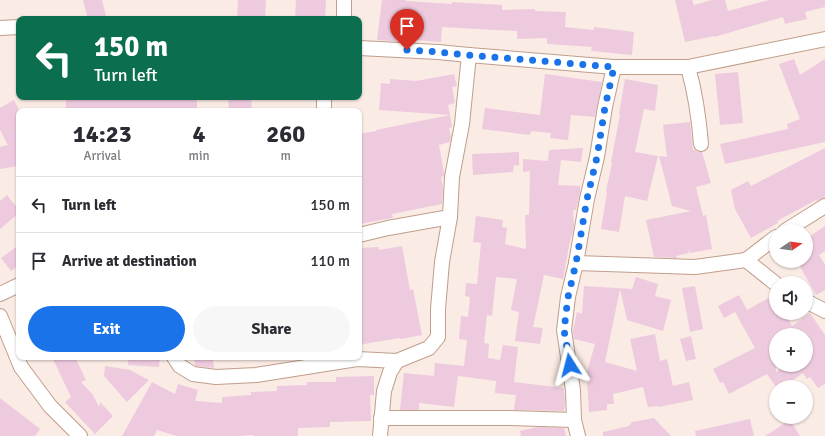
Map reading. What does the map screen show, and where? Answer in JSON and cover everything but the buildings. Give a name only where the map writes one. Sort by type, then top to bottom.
[{"type":"street","points":[[344,0],[344,16]]},
{"type":"street","points":[[0,28],[16,27]]},
{"type":"street","points":[[362,48],[438,52],[614,67],[688,67],[825,39]]},
{"type":"street","points":[[362,359],[397,361],[429,348],[438,337],[438,309],[442,262],[450,217],[452,177],[462,124],[468,55]]},
{"type":"street","points":[[578,436],[574,420],[572,383],[564,330],[568,297],[614,67]]},
{"type":"street","points":[[688,67],[693,84],[701,144]]},
{"type":"street","points":[[796,224],[825,206]]},
{"type":"street","points":[[362,234],[450,217]]},
{"type":"street","points":[[576,263],[695,267],[746,260],[769,242]]},
{"type":"street","points":[[746,260],[769,278]]},
{"type":"street","points":[[0,294],[16,286]]},
{"type":"street","points":[[813,305],[825,311]]},
{"type":"street","points":[[0,316],[16,355]]},
{"type":"street","points":[[18,360],[21,367],[50,406],[80,436]]},
{"type":"street","points":[[176,360],[180,366],[193,374],[216,377],[256,375],[351,360]]},
{"type":"street","points":[[380,436],[384,391],[390,372],[397,361]]},
{"type":"street","points":[[381,418],[510,418],[574,420]]},
{"type":"route","points":[[407,50],[614,67],[568,297],[564,330],[570,365]]}]
